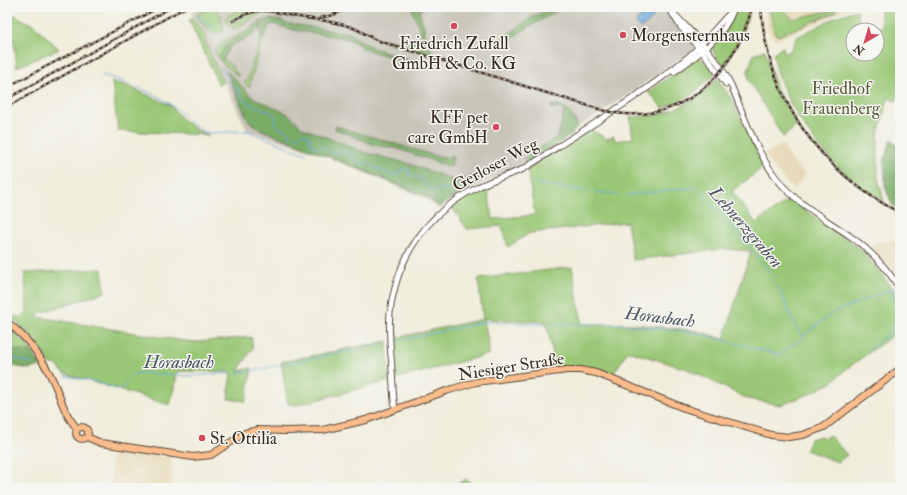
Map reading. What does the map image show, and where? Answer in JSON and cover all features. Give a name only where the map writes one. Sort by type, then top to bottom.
[{"type":"main road","name":"Niesiger Straße","points":[[7,322],[24,336],[39,355],[53,380],[68,416],[77,428],[85,428],[88,431],[87,437],[101,443],[193,457],[202,457],[217,452],[245,433],[258,430],[286,432],[323,430],[366,420],[449,390],[476,382],[556,371],[580,370],[611,378],[684,408],[749,429],[776,436],[796,436],[816,431],[831,422],[900,369]]},
{"type":"street","points":[[669,8],[701,48],[722,70],[731,86],[759,152],[782,184],[812,211],[864,248],[881,264],[898,286]]},
{"type":"street","name":"Gerloser Weg","points":[[395,409],[390,341],[391,306],[396,282],[402,266],[408,252],[420,235],[442,212],[465,194],[529,165],[667,76],[701,48],[735,8]]},
{"type":"shaded area","points":[[200,7],[663,7],[696,48],[526,163],[474,187],[439,209],[422,197],[313,151],[247,130],[206,44],[205,34],[192,19],[192,11]]},
{"type":"shaded area","points":[[765,7],[856,7],[844,10],[776,40],[770,35],[767,26]]},
{"type":"shaded area","points":[[7,26],[14,41],[7,56]]},
{"type":"shaded area","points":[[783,144],[789,157],[796,166],[806,174],[794,189],[771,165],[765,154]]},
{"type":"shaded area","points":[[900,240],[899,276],[872,248],[872,244],[876,242]]},
{"type":"shaded area","points":[[112,449],[172,457],[172,488],[111,488]]},
{"type":"green space","points":[[211,7],[215,7],[220,16],[222,15],[221,21],[224,29],[222,32],[217,33],[210,31],[204,26],[197,15]]},
{"type":"green space","points":[[245,7],[277,7],[283,10],[260,9],[248,11],[229,22],[231,24],[253,13],[262,13],[234,29],[230,27],[226,21],[226,17]]},
{"type":"green space","points":[[417,7],[426,7],[419,11],[425,30],[423,32],[429,44],[422,45],[423,49],[431,48],[433,52],[432,55],[387,42],[388,40],[395,42],[425,42],[412,10]]},
{"type":"green space","points":[[551,7],[564,7],[522,31],[498,48],[496,43],[531,18]]},
{"type":"green space","points":[[738,7],[751,7],[741,37],[723,66],[713,52],[712,45],[729,23]]},
{"type":"green space","points":[[769,7],[786,7],[787,13],[793,19],[837,9],[836,12],[778,36],[774,33]]},
{"type":"green space","name":"Friedhof Frauenberg","points":[[880,7],[900,7],[900,93],[896,101],[888,98],[878,135],[878,178],[884,201],[859,186],[832,161],[810,135],[792,107],[785,92],[778,74],[773,53],[783,47],[785,54],[791,50],[797,37],[838,16],[857,10],[858,22],[845,22],[845,62],[885,62],[885,22],[882,22]]},
{"type":"green space","points":[[7,11],[35,26],[59,49],[17,67],[14,42],[7,26]]},
{"type":"green space","points":[[192,19],[205,34],[206,44],[223,82],[219,85],[189,20]]},
{"type":"green space","points":[[265,19],[252,36],[229,48],[224,60],[221,60],[220,55],[228,44],[243,32]]},
{"type":"green space","points":[[268,19],[348,33],[373,48],[419,62],[411,62],[365,50],[353,41],[343,38],[294,30],[273,24],[269,26],[263,39],[261,40],[260,28]]},
{"type":"green space","points":[[235,37],[224,47],[221,60],[227,62],[239,77],[221,62],[214,51],[218,49],[224,40]]},
{"type":"green space","points":[[260,39],[263,39],[250,86],[248,87],[244,82],[247,81]]},
{"type":"green space","points":[[765,50],[778,92],[797,126],[783,137],[749,80],[748,71],[754,54]]},
{"type":"green space","points":[[699,57],[715,74],[691,94],[678,102],[663,108],[648,92]]},
{"type":"green space","points":[[226,70],[252,97],[288,114],[303,128],[367,153],[407,163],[460,182],[472,176],[482,180],[439,206],[423,195],[260,129],[248,120]]},
{"type":"green space","points":[[717,78],[735,105],[746,131],[763,163],[761,169],[732,191],[756,223],[786,202],[795,201],[810,214],[849,240],[864,253],[896,293],[900,303],[900,330],[845,370],[831,383],[807,395],[781,405],[748,399],[687,369],[628,351],[613,374],[592,368],[556,368],[546,322],[484,319],[490,354],[395,379],[395,338],[483,319],[478,279],[572,267],[582,324],[633,324],[698,331],[724,339],[751,251],[723,249],[633,260],[627,222],[530,233],[508,247],[502,226],[467,229],[451,206],[487,187],[493,219],[535,215],[527,169],[590,129],[607,139],[614,136],[615,141],[633,138],[630,117],[655,115],[678,108],[699,95]]},
{"type":"green space","points":[[112,82],[125,85],[170,105],[181,118],[196,130],[209,135],[118,131]]},
{"type":"green space","points":[[558,105],[570,113],[577,126],[572,134],[529,163],[526,163],[525,158],[558,136],[564,111],[560,108],[551,108],[551,106]]},
{"type":"green space","points":[[336,126],[439,157],[448,158],[451,155],[453,156],[451,167],[395,148],[378,146],[335,129]]},
{"type":"green space","points":[[891,139],[900,150],[900,209],[892,205],[885,187],[884,162]]},
{"type":"green space","points":[[102,269],[105,292],[37,314],[38,317],[196,342],[251,337],[253,348],[238,371],[252,368],[246,401],[228,399],[231,372],[178,371],[170,405],[63,373],[56,364],[50,365],[37,344],[21,325],[7,315],[21,317],[27,314],[25,273]]},
{"type":"green space","points":[[7,326],[25,342],[33,352],[17,351],[7,345]]},
{"type":"green space","points":[[387,341],[389,381],[297,405],[288,404],[281,362]]},
{"type":"green space","points":[[7,346],[17,351],[33,352],[41,366],[30,369],[7,365]]},
{"type":"green space","points":[[829,435],[847,455],[838,462],[806,450],[810,439],[821,436],[823,439]]},
{"type":"green space","points":[[467,479],[474,488],[449,488]]},
{"type":"water","points":[[654,10],[653,18],[643,27],[639,27],[636,23],[638,19]]},
{"type":"waterway","name":"Lehnerzgraben","points":[[199,15],[212,28]]},
{"type":"waterway","name":"Lehnerzgraben","points":[[222,68],[227,80],[237,89],[243,99],[249,104],[269,111],[275,117],[279,128],[285,130],[291,136],[297,137],[304,133],[309,137],[311,145],[315,147],[324,148],[331,153],[351,153],[356,162],[360,164],[367,163],[390,175],[397,174],[405,168],[408,170],[410,175],[421,178],[428,188],[436,191],[441,188],[450,191],[458,185],[463,185],[468,179],[473,177]]},
{"type":"waterway","points":[[102,75],[138,87],[164,100],[197,128],[203,131],[209,133],[248,131],[306,154]]},
{"type":"waterway","name":"Lehnerzgraben","points":[[537,184],[619,195]]},
{"type":"waterway","name":"Lehnerzgraben","points":[[627,195],[696,187],[741,237],[776,280]]},
{"type":"waterway","name":"Lehnerzgraben","points":[[778,286],[798,332],[804,335]]},
{"type":"waterway","name":"Horasbach","points":[[394,342],[484,322],[620,324],[697,333],[780,355],[789,347],[801,340],[804,335],[832,313],[896,287]]},
{"type":"waterway","points":[[889,290],[896,302],[899,315],[895,324],[890,327]]},
{"type":"waterway","points":[[868,350],[892,330]]},
{"type":"waterway","name":"Horasbach","points":[[237,372],[246,372],[385,344]]},
{"type":"waterway","name":"Horasbach","points":[[7,356],[33,364]]},
{"type":"waterway","name":"Horasbach","points":[[65,376],[96,382],[119,389],[123,388],[127,380],[133,374],[143,373],[192,376],[231,373]]},
{"type":"railway","points":[[7,87],[160,7]]},
{"type":"railway","points":[[7,99],[172,7]]},
{"type":"railway","points":[[7,107],[186,7]]},
{"type":"railway","points":[[320,18],[333,15],[350,7]]},
{"type":"railway","points":[[233,21],[250,12],[266,11],[338,23],[361,31],[376,40],[602,110],[629,114],[655,112],[678,105],[699,92],[717,76],[732,55],[744,32],[752,7]]},
{"type":"railway","points":[[761,7],[765,41],[774,72],[787,102],[803,129],[822,154],[845,176],[871,196],[900,213]]},
{"type":"place","name":"Friedrich Zufall GmbH & Co. KG","points":[[454,26]]},
{"type":"place","name":"Morgensternhaus","points":[[623,35]]},
{"type":"place","name":"KFF pet care GmbH","points":[[496,127]]},
{"type":"place","name":"St. Ottilia","points":[[202,438]]}]
